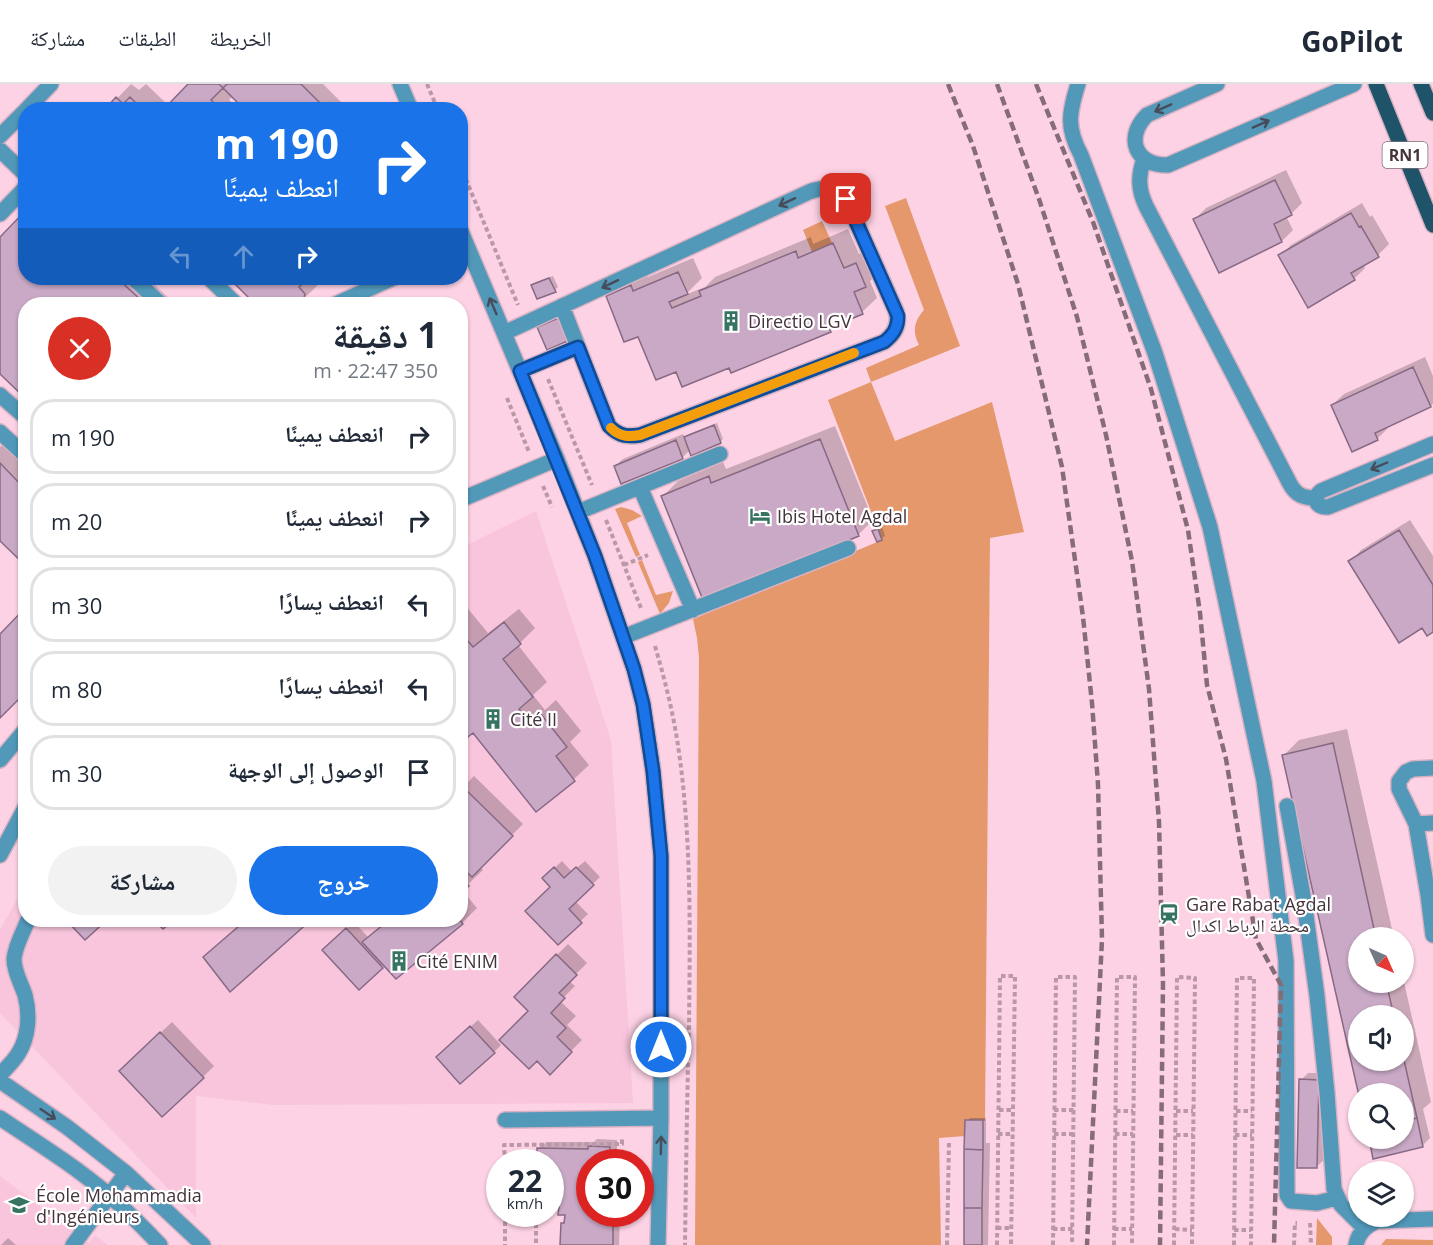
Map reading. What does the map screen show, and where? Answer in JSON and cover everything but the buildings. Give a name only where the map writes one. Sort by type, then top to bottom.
[{"type":"main road","name":"RN1","points":[[1376,84],[1433,225]]},
{"type":"main road","points":[[1421,84],[1433,113]]},
{"type":"street","points":[[34,102],[51,84]]},
{"type":"street","points":[[400,84],[408,102]]},
{"type":"street","points":[[1078,84],[1072,100],[1071,130],[1155,353],[1210,527],[1264,781],[1286,961],[1287,1195],[1291,1201],[1317,1203],[1337,1198]]},
{"type":"street","points":[[1217,84],[1147,115],[1141,121],[1137,129],[1135,145],[1144,159],[1152,163],[1168,165],[1354,84]]},
{"type":"street","points":[[0,136],[18,118]]},
{"type":"street","points":[[0,150],[18,167]]},
{"type":"street","points":[[1144,159],[1138,183],[1146,206],[1294,491],[1300,496],[1316,498]]},
{"type":"street","points":[[504,333],[562,306],[809,192],[825,188],[840,193],[846,199],[898,316],[898,323],[893,334],[884,342],[640,435],[627,436],[620,435],[609,426],[562,306]]},
{"type":"street","points":[[0,214],[18,195]]},
{"type":"street","points":[[468,254],[504,333],[578,512],[634,669],[643,704],[653,771],[661,856],[661,1118],[658,1245]]},
{"type":"street","points":[[141,285],[153,297]]},
{"type":"street","points":[[216,285],[229,297]]},
{"type":"street","points":[[351,297],[378,285]]},
{"type":"street","points":[[520,371],[578,347]]},
{"type":"street","points":[[0,395],[18,411]]},
{"type":"street","points":[[0,432],[18,449]]},
{"type":"street","points":[[1433,444],[1321,491],[1317,494],[1316,502],[1323,508],[1328,507],[1433,465]]},
{"type":"street","points":[[578,512],[720,454]]},
{"type":"street","points":[[468,497],[556,459]]},
{"type":"street","points":[[640,487],[693,610]]},
{"type":"street","points":[[623,637],[848,548]]},
{"type":"street","points":[[0,760],[18,739]]},
{"type":"street","points":[[1433,768],[1413,769],[1406,772],[1399,781],[1399,789],[1416,824],[1433,935]]},
{"type":"street","points":[[1287,806],[1304,901],[1317,996],[1328,1093],[1334,1189],[1337,1198],[1347,1212],[1364,1228]]},
{"type":"street","points":[[0,855],[18,821]]},
{"type":"street","points":[[1416,824],[1433,823]]},
{"type":"street","points":[[0,1075],[17,1055],[26,1034],[28,1008],[14,960],[25,927]]},
{"type":"street","points":[[0,1081],[67,1127],[126,1173],[203,1245]]},
{"type":"street","points":[[0,1118],[66,1162],[110,1196],[160,1245]]},
{"type":"street","points":[[505,1120],[661,1118]]},
{"type":"street","points":[[73,1245],[126,1173]]},
{"type":"street","points":[[1356,1245],[1364,1228],[1377,1221],[1433,1219]]},
{"type":"path","points":[[427,84],[435,102]]},
{"type":"path","points":[[505,394],[554,512]]},
{"type":"path","points":[[624,565],[666,547]]},
{"type":"path","points":[[997,1245],[1000,976],[1015,976],[1011,1245]]},
{"type":"path","points":[[1053,1245],[1056,977],[1075,977],[1072,1245]]},
{"type":"path","points":[[1114,1245],[1117,977],[1135,977],[1132,1245]]},
{"type":"path","points":[[1174,1245],[1177,977],[1195,978],[1192,1245]]},
{"type":"path","points":[[1234,1245],[1237,978],[1254,978],[1251,1245]]},
{"type":"path","points":[[999,1110],[1013,1110]]},
{"type":"path","points":[[1054,1110],[1074,1110]]},
{"type":"path","points":[[1116,1111],[1133,1111]]},
{"type":"path","points":[[1176,1111],[1193,1111]]},
{"type":"path","points":[[1236,1111],[1252,1111]]},
{"type":"path","points":[[504,1149],[504,1145],[622,1143],[621,1118]]},
{"type":"path","points":[[998,1134],[1013,1134]]},
{"type":"path","points":[[1054,1134],[1074,1134]]},
{"type":"path","points":[[1115,1134],[1133,1134]]},
{"type":"path","points":[[1176,1135],[1193,1135]]},
{"type":"path","points":[[1235,1135],[1252,1135]]},
{"type":"path","points":[[947,1245],[949,1143]]},
{"type":"path","points":[[1294,1245],[1295,1223],[1311,1223],[1311,1245]]},
{"type":"path","points":[[505,1227],[505,1245]]},
{"type":"path","points":[[536,1227],[536,1245]]},
{"type":"path","points":[[997,1228],[1012,1228]]},
{"type":"path","points":[[1053,1229],[1072,1229]]},
{"type":"path","points":[[1114,1229],[1132,1229]]},
{"type":"path","points":[[1174,1229],[1192,1230]]},
{"type":"path","points":[[1234,1230],[1251,1230]]},
{"type":"shaded area","points":[[906,198],[960,346],[871,382],[866,368],[919,345],[915,336],[915,327],[924,310],[885,206]]},
{"type":"shaded area","points":[[822,221],[832,243],[812,252],[803,230]]},
{"type":"shaded area","points":[[871,382],[895,441],[992,402],[1024,532],[990,538],[985,1121],[965,1120],[965,1136],[939,1138],[941,1245],[695,1245],[699,657],[693,619],[882,540],[828,400]]},
{"type":"shaded area","points":[[621,507],[642,516],[627,523],[640,555],[636,557],[615,509]]},
{"type":"shaded area","points":[[536,511],[611,740],[633,1103],[273,1105],[196,1096],[196,1218],[0,1013],[0,930],[18,898],[18,927],[468,927],[468,545]]},
{"type":"shaded area","points":[[642,560],[656,595],[673,591],[669,603],[660,614],[638,562]]},
{"type":"shaded area","name":"École Mohammadia d'Ingénieurs","points":[[0,1176],[89,1243],[95,1235],[108,1245],[0,1245]]},
{"type":"shaded area","points":[[1317,1218],[1332,1237],[1332,1245],[1316,1245]]},
{"type":"shaded area","points":[[1386,1239],[1433,1240],[1433,1245],[1381,1245]]},
{"type":"railway","points":[[948,84],[973,146],[1018,284],[1062,467],[1083,617],[1098,784],[1102,939],[1087,1245]]},
{"type":"railway","points":[[997,84],[1039,199],[1077,317],[1106,435],[1132,561],[1149,689],[1159,822],[1163,984],[1160,1245]]},
{"type":"railway","points":[[1036,84],[1093,222],[1151,389],[1188,530],[1200,613],[1207,685],[1226,759],[1256,939],[1281,985],[1274,1245]]},
{"type":"slow traffic","points":[[611,428],[620,435],[640,435],[854,353]]},
{"type":"place","name":"Directio LGV","points":[[731,321]]},
{"type":"place","name":"Ibis Hotel Agdal","points":[[760,516]]},
{"type":"place","name":"Cité II","points":[[493,719]]},
{"type":"place","name":"Gare Rabat Agdal محطة الرباط اكدال","points":[[1169,914]]},
{"type":"place","name":"Cité ENIM","points":[[399,961]]},
{"type":"place","name":"École Mohammadia d'Ingénieurs","points":[[19,1205]]},
{"type":"route","points":[[661,1047],[661,856],[653,771],[643,704],[634,669],[595,556],[520,371],[578,347],[609,426],[620,435],[640,435],[884,342],[896,329],[898,316],[846,199]]}]
